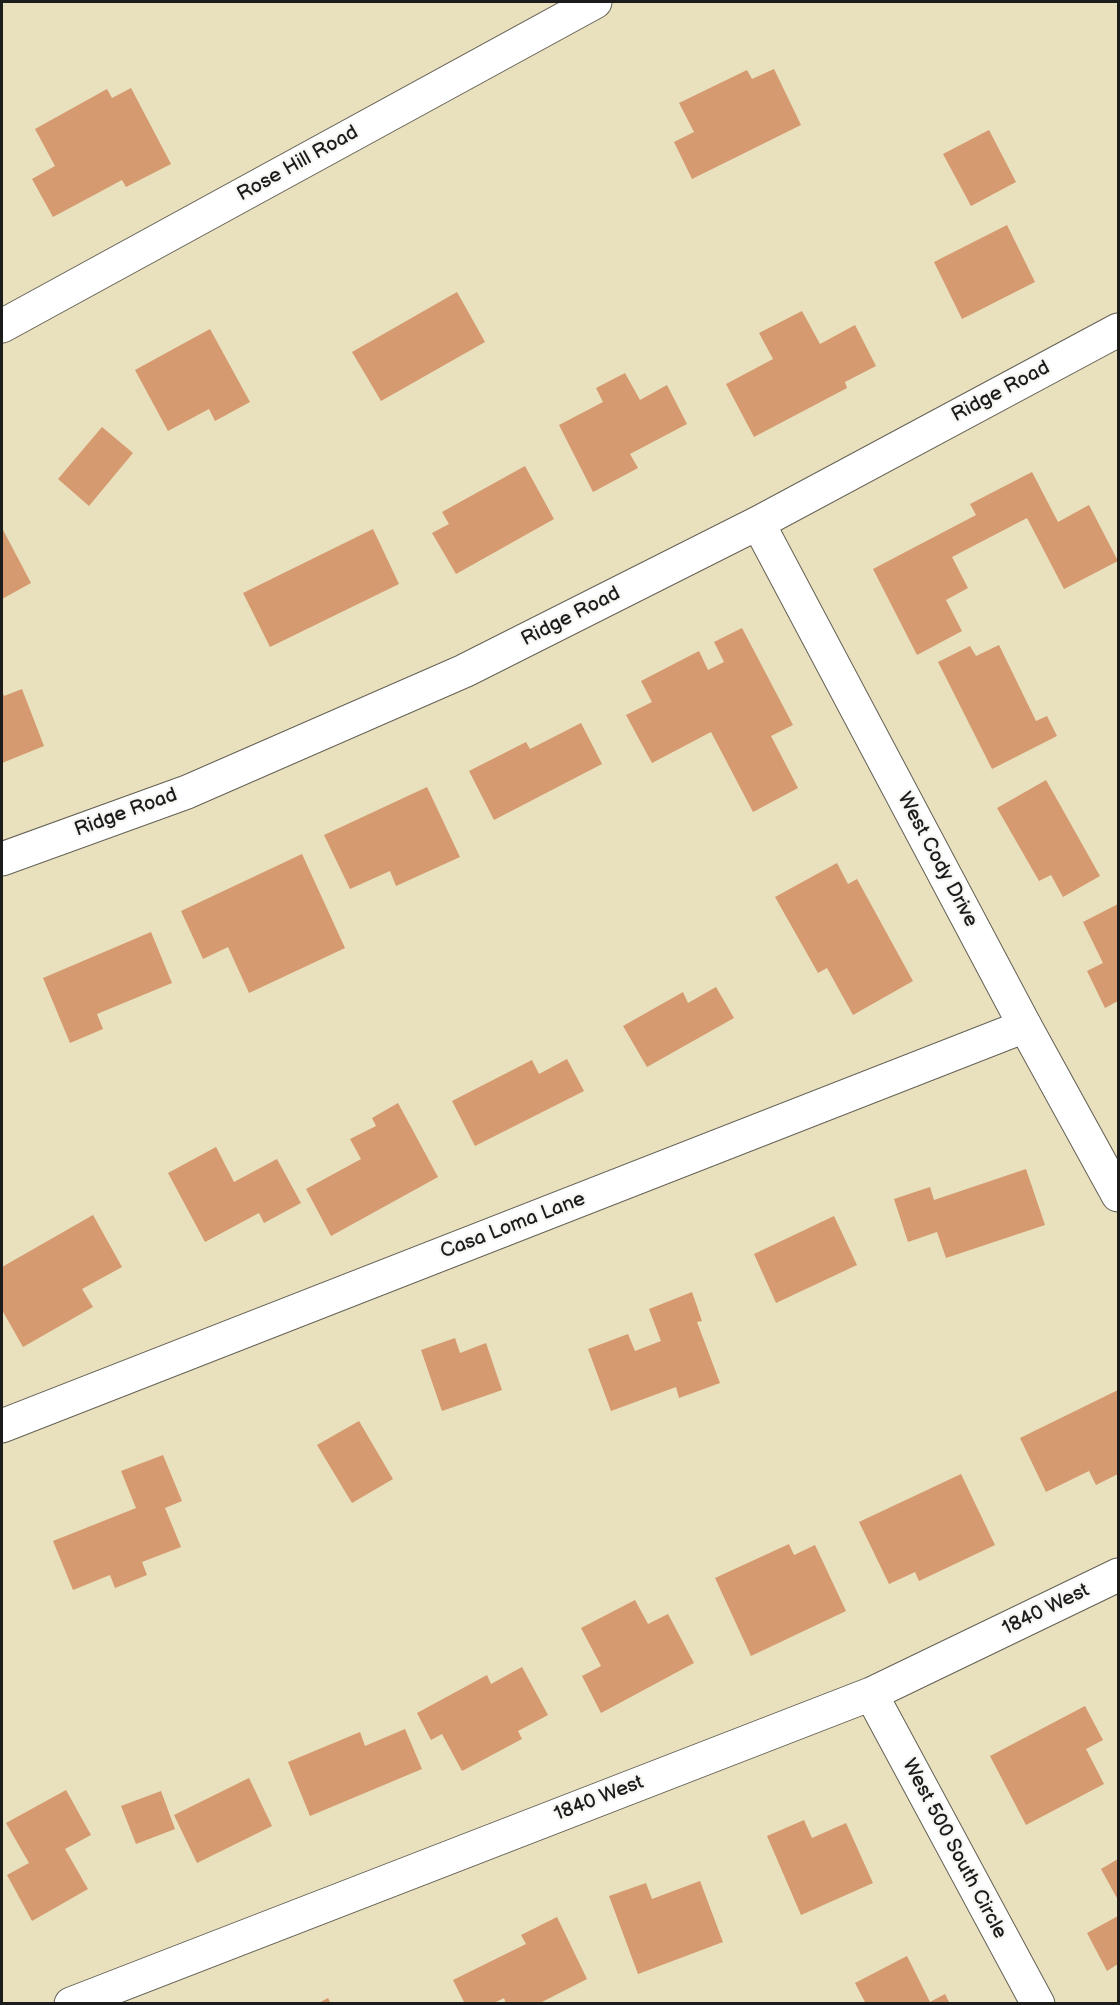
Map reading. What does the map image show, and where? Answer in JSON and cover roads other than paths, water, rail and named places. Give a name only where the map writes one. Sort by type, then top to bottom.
[{"type":"street","name":"Rose Hill Road","points":[[2,326],[595,2]]},
{"type":"street","name":"Ridge Road","points":[[2,859],[187,792],[464,671],[758,523],[1119,330]]},
{"type":"street","name":"West Cody Drive","points":[[758,523],[1025,1026],[1119,1195]]},
{"type":"street","name":"Casa Loma Lane","points":[[2,1426],[1025,1026]]},
{"type":"street","name":"1840 West","points":[[71,2004],[871,1694],[1119,1575]]},
{"type":"street","name":"West 500 South Circle","points":[[871,1694],[1038,2004]]}]
